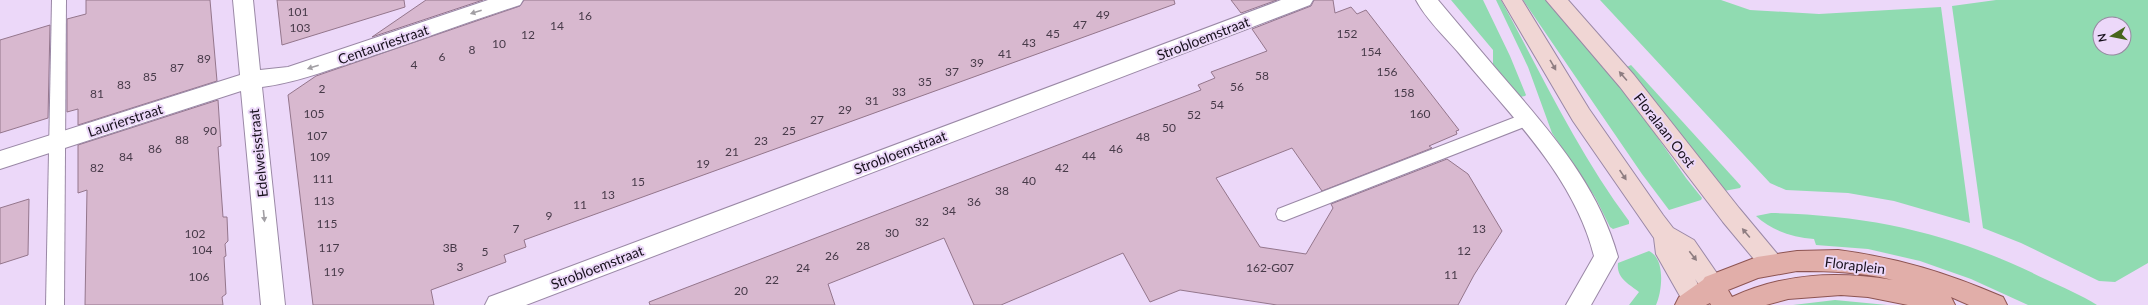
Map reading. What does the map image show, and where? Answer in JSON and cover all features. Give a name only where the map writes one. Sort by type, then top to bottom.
[{"type":"main road","points":[[1512,0],[1581,115],[1665,235],[1686,247],[1718,295]]},
{"type":"main road","name":"Floralaan Oost","points":[[1556,0],[1627,81],[1731,215],[1771,263]]},
{"type":"main road","points":[[1665,235],[1668,254],[1690,302]]},
{"type":"main road","name":"Floraplein","points":[[1690,302],[1718,295],[1741,271],[1771,263],[1821,260],[1879,266],[1918,275],[1995,305]]},
{"type":"main road","name":"Floraplein","points":[[1740,305],[1778,290],[1836,284],[1891,292],[1943,305]]},
{"type":"street","name":"Edelweisstraat","points":[[243,0],[273,305]]},
{"type":"street","name":"Centauriestraat","points":[[250,80],[288,75],[409,36],[462,16],[513,0]]},
{"type":"street","name":"Strobloemstraat","points":[[497,305],[1303,0]]},
{"type":"street","points":[[1426,0],[1526,119],[1574,183],[1592,212],[1603,238],[1606,257],[1578,305]]},
{"type":"street","name":"Laurierstraat","points":[[0,160],[250,80]]},
{"type":"lane","points":[[55,305],[59,0]]},
{"type":"lane","points":[[1284,214],[1526,119]]},
{"type":"green space","points":[[1451,0],[1483,0],[1510,56],[1526,95],[1525,96],[1520,97],[1493,64],[1493,50]]},
{"type":"green space","points":[[1496,0],[1501,0],[1577,141],[1593,168],[1629,221],[1629,224],[1613,229],[1610,227],[1595,197],[1552,133],[1528,67]]},
{"type":"green space","points":[[1523,0],[1548,0],[1618,81],[1686,178],[1702,198],[1701,200],[1669,210],[1642,174]]},
{"type":"green space","points":[[1600,0],[1721,0],[1750,10],[1819,14],[1941,7],[1970,223],[1894,201],[1848,193],[1786,190],[1770,183]]},
{"type":"green space","points":[[1996,0],[2148,0],[2148,263],[2115,282],[2099,281],[2021,243],[1983,228],[1952,6]]},
{"type":"green space","points":[[1631,65],[1741,186],[1740,188],[1724,191],[1627,67]]},
{"type":"green space","points":[[1771,213],[1844,218],[1878,223],[1945,239],[2012,263],[2097,305],[2028,305],[1971,279],[1920,261],[1868,249],[1816,245],[1814,239],[1790,235],[1769,226],[1756,216]]},
{"type":"green space","points":[[1649,251],[1658,261],[1660,268],[1661,284],[1656,305],[1629,305],[1639,292],[1621,277],[1618,263]]},
{"type":"green space","points":[[1835,300],[1887,305],[1793,305]]},
{"type":"building","points":[[86,0],[210,0],[217,81],[78,125],[78,109],[67,112],[67,19],[86,14]]},
{"type":"building","points":[[277,0],[404,0],[405,7],[282,45]]},
{"type":"building","points":[[426,0],[483,0],[372,37]]},
{"type":"building","points":[[524,0],[1174,0],[1175,4],[524,240],[526,247],[504,255],[506,262],[431,290],[434,305],[313,305],[288,95],[316,76],[520,6]]},
{"type":"building","points":[[1231,0],[1277,0],[1241,13]]},
{"type":"building","points":[[1314,0],[1333,0],[1335,13],[1351,7],[1357,14],[1366,10],[1459,130],[1456,131],[1457,134],[1429,146],[1432,148],[1322,191],[1292,148],[1216,178],[1260,247],[1306,254],[1333,208],[1331,204],[1447,159],[1468,174],[1502,231],[1474,275],[1458,305],[1277,305],[1180,290],[1150,302],[1123,253],[1001,305],[974,305],[944,238],[828,284],[835,305],[650,305],[649,302],[1201,90],[1198,85],[1215,78],[1211,72],[1267,51],[1252,29],[1311,6]]},
{"type":"building","points":[[50,25],[48,118],[0,133],[0,40]]},
{"type":"building","points":[[218,100],[221,146],[218,147],[223,217],[227,217],[228,241],[225,244],[226,256],[224,257],[226,294],[222,297],[223,305],[85,305],[87,190],[78,193],[78,145]]},
{"type":"building","points":[[29,199],[28,255],[0,264],[0,208]]}]
